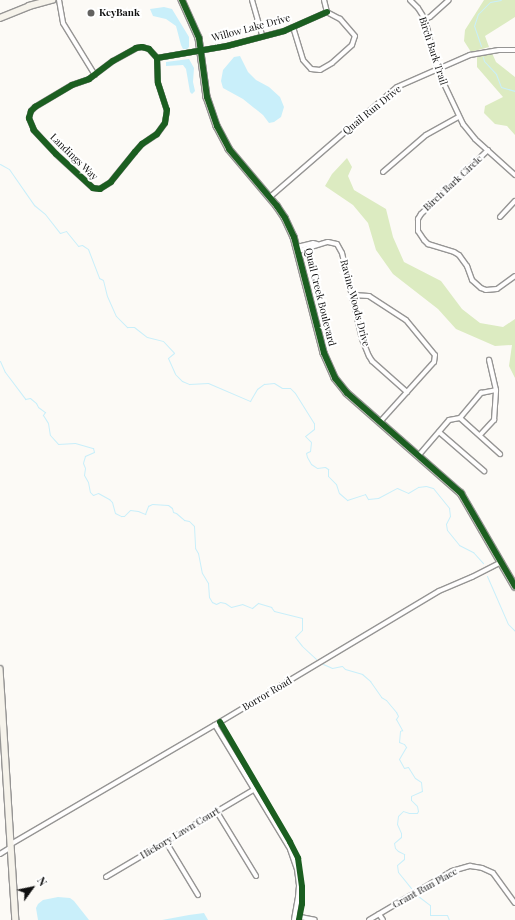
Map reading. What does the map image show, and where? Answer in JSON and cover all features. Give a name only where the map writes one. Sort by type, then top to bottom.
[{"type":"street","points":[[0,18],[29,6],[52,0]]},
{"type":"street","points":[[59,0],[63,23],[95,75],[113,61],[136,48],[142,47],[149,49],[157,58]]},
{"type":"street","name":"Quail Creek Boulevard","points":[[182,0],[196,27],[202,50],[207,97],[217,126],[229,149],[270,197],[285,218],[297,249],[328,366],[334,378],[347,393],[461,493],[500,562]]},
{"type":"street","name":"Willow Lake Drive","points":[[252,0],[262,36]]},
{"type":"street","points":[[293,27],[303,60],[311,68],[320,70],[332,63],[352,46],[355,36],[353,32],[340,19],[327,12],[324,0]]},
{"type":"street","name":"Birch Bark Trail","points":[[410,0],[418,8],[425,20],[437,69],[458,117],[469,132],[515,175]]},
{"type":"street","points":[[425,20],[449,0]]},
{"type":"street","name":"Willow Lake Drive","points":[[157,58],[227,46],[293,27],[327,12]]},
{"type":"street","name":"Quail Run Drive","points":[[270,197],[386,96],[408,81],[474,54],[499,50],[515,50]]},
{"type":"street","name":"Landings Way","points":[[95,75],[72,85],[39,104],[31,111],[29,118],[34,130],[40,137],[88,186],[96,190],[104,188],[117,176],[139,148],[157,134],[166,123],[167,110],[158,84],[157,58]]},
{"type":"street","points":[[383,172],[426,135],[458,117]]},
{"type":"street","name":"Birch Bark Circle","points":[[488,150],[420,214],[418,219],[418,231],[428,244],[459,255],[467,266],[472,280],[481,288],[486,290],[497,290],[515,276]]},
{"type":"street","points":[[500,216],[515,201]]},
{"type":"street","name":"Ravine Woods Drive","points":[[297,249],[332,242],[340,248],[362,339],[372,361],[407,392]]},
{"type":"street","points":[[352,296],[369,296],[394,311],[406,320],[433,350],[435,355],[434,362],[380,422]]},
{"type":"street","points":[[480,435],[494,420],[496,390],[489,360]]},
{"type":"street","points":[[418,455],[449,420],[460,418],[481,393],[496,390]]},
{"type":"street","points":[[460,418],[500,454]]},
{"type":"street","points":[[439,432],[484,471]]},
{"type":"street","points":[[500,562],[515,586]]},
{"type":"street","name":"Borror Road","points":[[0,854],[11,845],[439,591],[472,577],[500,562]]},
{"type":"street","points":[[0,669],[16,920]]},
{"type":"street","points":[[215,725],[286,841],[293,856],[298,886],[294,918],[315,920]]},
{"type":"street","name":"Hickory Lawn Court","points":[[106,877],[255,789]]},
{"type":"street","points":[[216,812],[256,876]]},
{"type":"street","points":[[166,842],[198,895]]},
{"type":"street","name":"Grant Run Place","points":[[369,920],[452,871],[470,866],[482,868],[493,873],[515,903]]},
{"type":"street","points":[[379,914],[382,920]]},
{"type":"green space","points":[[484,0],[515,0],[515,17],[485,36],[489,47],[471,52],[464,41],[465,30]]},
{"type":"green space","points":[[492,53],[496,62],[515,77],[515,135],[507,126],[495,124],[484,113],[485,106],[503,97],[477,67],[477,55]]},
{"type":"green space","points":[[347,158],[352,167],[348,176],[354,190],[386,209],[393,237],[404,262],[441,281],[462,309],[480,323],[503,327],[515,319],[515,378],[509,366],[512,345],[495,346],[456,329],[438,309],[393,274],[376,250],[368,223],[353,205],[325,186],[332,174]]},
{"type":"water","points":[[164,7],[172,9],[189,37],[189,47],[187,49],[183,49],[181,45],[176,26],[166,19],[153,16],[150,9]]},
{"type":"water","points":[[240,56],[248,72],[256,80],[269,87],[280,97],[284,107],[281,117],[274,122],[269,123],[263,115],[243,99],[223,88],[221,81],[223,70],[234,57]]},
{"type":"water","points":[[189,59],[194,68],[193,82],[195,91],[192,94],[190,92],[186,69],[183,65],[166,66],[166,62]]},
{"type":"water","points":[[58,897],[70,898],[89,920],[38,920],[36,908],[38,904],[43,900]]},
{"type":"water","points":[[204,913],[208,920],[162,920],[189,915]]},
{"type":"waterway","points":[[481,46],[474,26],[478,14],[490,2],[501,0]]},
{"type":"waterway","points":[[483,57],[484,61],[496,74],[501,87],[515,91]]},
{"type":"waterway","points":[[0,164],[9,169],[34,205],[45,214],[60,233],[66,231],[78,246],[82,245],[88,249],[99,278],[103,280],[107,296],[116,316],[127,327],[134,327],[147,337],[163,341],[174,353],[168,358],[175,374],[182,381],[189,384],[208,383],[250,401],[257,389],[264,384],[274,383],[282,388],[290,388],[295,393],[314,423],[314,429],[305,436],[311,442],[310,451],[306,453],[307,457],[311,464],[317,468],[325,467],[328,469],[328,476],[336,484],[339,493],[347,500],[365,494],[368,499],[378,498],[397,488],[408,493],[418,487],[426,486],[433,488],[449,508],[450,516],[446,524],[447,530],[459,545],[473,552],[483,563]]},
{"type":"waterway","points":[[0,361],[5,372],[25,399],[30,398],[45,412],[43,415],[48,423],[50,435],[58,444],[75,443],[93,448],[94,452],[85,456],[83,463],[85,468],[84,475],[88,482],[90,492],[93,495],[98,493],[109,499],[112,502],[115,513],[121,516],[124,516],[130,510],[145,514],[148,506],[152,504],[168,505],[172,508],[173,512],[184,520],[189,521],[194,526],[195,548],[198,553],[202,573],[208,583],[209,597],[212,602],[216,604],[220,602],[225,603],[231,607],[242,604],[252,608],[258,603],[271,607],[274,611],[302,618],[302,630],[295,637],[316,659]]},
{"type":"waterway","points":[[487,576],[508,624],[515,631]]},
{"type":"waterway","points":[[323,664],[332,668],[342,666],[345,669],[362,674],[370,681],[381,697],[386,700],[398,716],[396,719],[402,730],[400,731],[399,742],[404,744],[406,747],[399,759],[404,768],[408,767],[415,778],[421,782],[422,791],[411,796],[411,800],[417,806],[417,813],[403,811],[398,816],[397,824],[401,837],[394,843],[395,848],[404,854],[404,859],[397,865],[398,872],[412,889]]},
{"type":"waterway","points":[[418,896],[430,905],[430,915],[447,915],[449,920]]},
{"type":"cycle path","points":[[182,0],[199,38],[207,97],[217,126],[229,149],[277,206],[285,218],[294,237],[324,353],[335,378],[347,393],[461,493],[515,586]]},
{"type":"cycle path","points":[[157,58],[158,83],[167,110],[165,123],[157,134],[142,144],[111,182],[100,189],[93,188],[56,154],[34,130],[29,118],[31,111],[35,107],[72,85],[89,79],[113,61],[136,48],[142,47],[149,49],[157,58],[227,46],[284,31],[327,12]]},
{"type":"cycle path","points":[[220,722],[298,858],[302,887],[302,904],[299,920]]},
{"type":"place","name":"KeyBank","points":[[91,13]]}]
